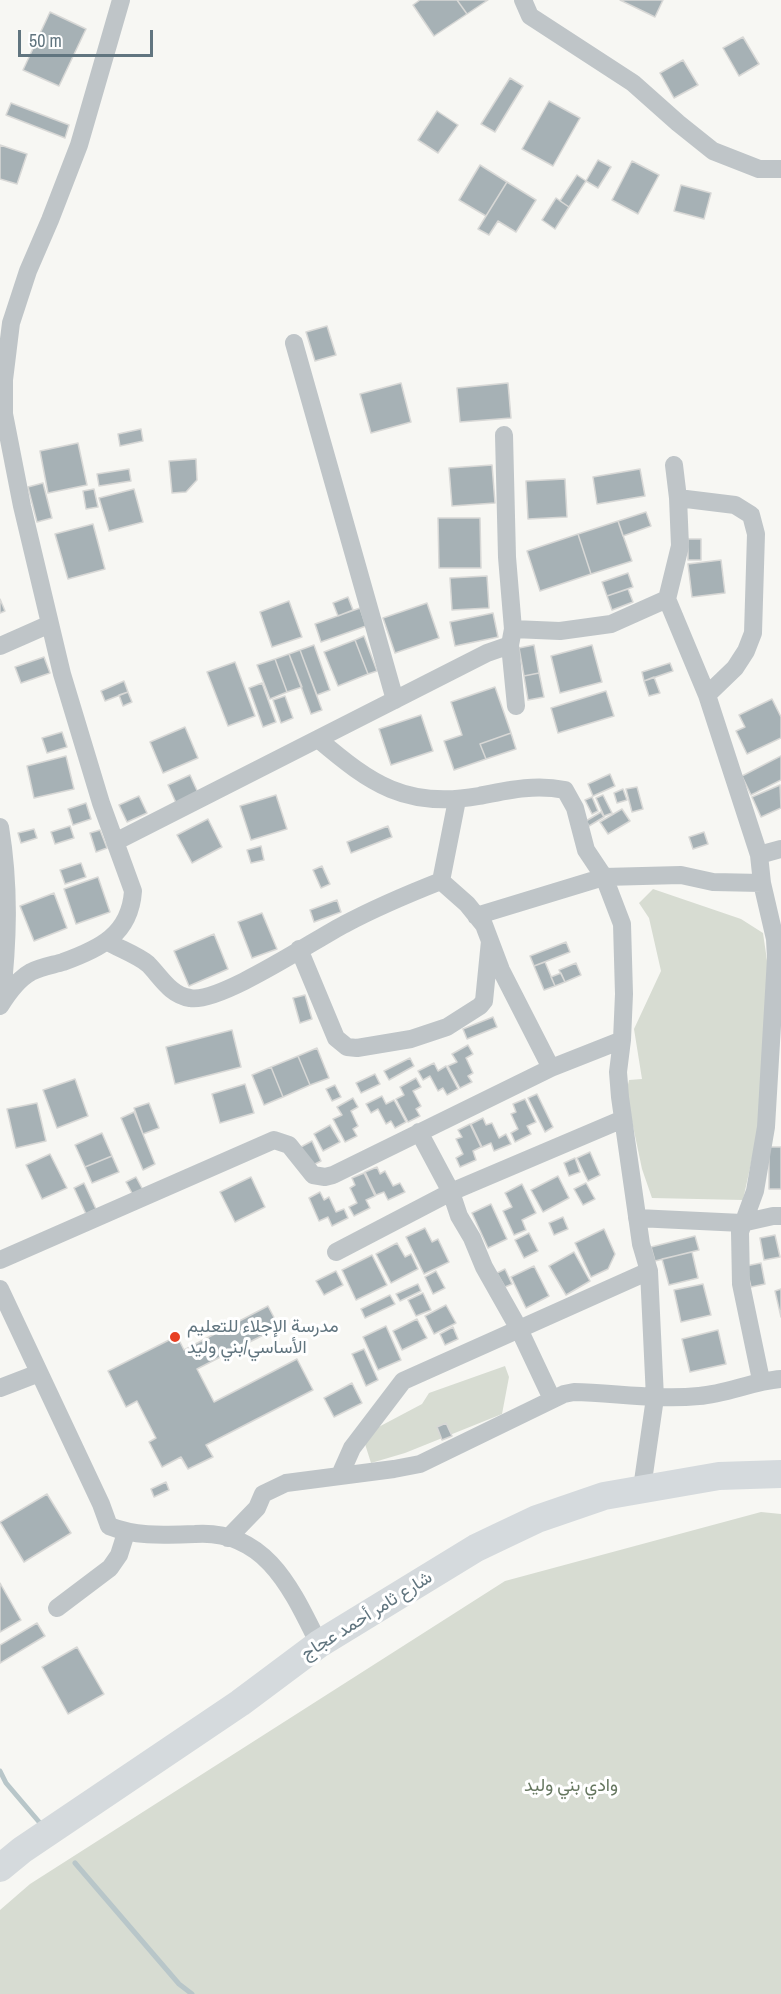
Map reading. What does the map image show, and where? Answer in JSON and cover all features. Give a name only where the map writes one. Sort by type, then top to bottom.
[{"type":"main road","name":"شارع ثامر أحمد عجاج","points":[[0,1868],[240,1703],[319,1644],[499,1536],[537,1519],[592,1500],[642,1488],[719,1476],[781,1474]]},
{"type":"street","points":[[0,1005],[14,986],[32,972],[63,962],[108,942],[128,916],[132,900],[133,891],[115,842],[62,674],[10,451],[4,414],[4,380],[11,323],[28,271],[79,145],[121,0]]},
{"type":"street","points":[[523,0],[530,16],[633,83],[713,151],[759,169],[781,169]]},
{"type":"street","points":[[294,343],[395,700]]},
{"type":"street","points":[[504,435],[507,557],[516,706]]},
{"type":"street","points":[[674,465],[680,546],[667,599],[707,695],[759,855],[762,883],[775,939],[775,1064],[758,1178],[740,1232],[741,1284],[761,1380]]},
{"type":"street","points":[[678,498],[735,505],[751,514],[756,534],[753,633],[746,651],[735,668],[707,695]]},
{"type":"street","points":[[115,842],[488,653],[512,637],[611,624],[667,599]]},
{"type":"street","points":[[0,646],[50,624]]},
{"type":"street","points":[[318,739],[355,771],[383,787],[416,798],[457,800],[520,788],[547,786],[565,790],[574,808],[586,850],[604,877],[622,924],[624,994],[618,1072],[641,1244],[649,1271],[655,1398],[642,1488]]},
{"type":"street","points":[[441,881],[457,800]]},
{"type":"street","points":[[0,827],[6,860],[8,903],[7,955],[0,1005]]},
{"type":"street","points":[[759,855],[781,849]]},
{"type":"street","points":[[476,916],[604,877],[681,875],[713,882],[762,883]]},
{"type":"street","points":[[108,942],[147,963],[176,993],[190,998],[206,998],[240,984],[299,949],[396,898],[441,881]]},
{"type":"street","points":[[441,881],[467,904],[484,925],[501,970],[551,1068]]},
{"type":"street","points":[[299,949],[336,1038],[347,1047],[357,1048],[433,1033],[480,1006],[485,996],[490,941]]},
{"type":"street","points":[[0,1260],[274,1140],[289,1145],[313,1175],[325,1177],[333,1175],[551,1068],[622,1040]]},
{"type":"street","points":[[336,1252],[451,1192],[623,1119]]},
{"type":"street","points":[[419,1132],[451,1192],[459,1216],[472,1238],[484,1267],[519,1329],[552,1399]]},
{"type":"street","points":[[637,1218],[742,1223],[781,1216]]},
{"type":"street","points":[[340,1475],[352,1448],[403,1381],[649,1271]]},
{"type":"street","points":[[0,1289],[109,1526],[126,1533],[148,1536],[205,1533],[245,1543],[280,1574],[298,1602],[319,1644]]},
{"type":"street","points":[[0,1388],[39,1373]]},
{"type":"street","points":[[228,1538],[257,1508],[263,1494],[285,1483],[420,1464],[552,1399],[574,1392],[655,1398],[701,1396],[761,1380],[781,1379]]},
{"type":"street","points":[[57,1608],[110,1568],[119,1555],[126,1533]]},
{"type":"green space","points":[[653,889],[741,919],[763,933],[770,981],[758,1131],[743,1200],[652,1198],[642,1169],[626,1093],[629,1080],[642,1079],[634,1029],[661,971],[649,918],[639,903]]},
{"type":"green space","points":[[505,1366],[509,1377],[502,1414],[405,1453],[371,1463],[365,1444],[371,1431],[422,1404],[429,1393]]},
{"type":"green space","name":"وادي بني وليد","points":[[761,1512],[781,1514],[781,1994],[0,1994],[0,1910],[30,1884],[505,1581]]},
{"type":"building","points":[[420,0],[457,0],[467,14],[434,36],[413,5]]},
{"type":"building","points":[[457,0],[488,0],[467,14]]},
{"type":"building","points":[[620,0],[663,0],[655,17]]},
{"type":"building","points":[[50,12],[86,29],[59,86],[23,70]]},
{"type":"building","points":[[743,37],[759,64],[739,76],[723,48]]},
{"type":"building","points":[[683,60],[698,85],[674,98],[660,73]]},
{"type":"building","points":[[510,78],[523,86],[495,132],[481,124]]},
{"type":"building","points":[[549,101],[580,118],[553,166],[522,149]]},
{"type":"building","points":[[11,103],[69,125],[65,138],[6,115]]},
{"type":"building","points":[[437,111],[458,125],[438,153],[418,140]]},
{"type":"building","points":[[0,145],[27,154],[17,184],[0,179]]},
{"type":"building","points":[[598,160],[611,167],[598,188],[586,181]]},
{"type":"building","points":[[632,161],[659,175],[638,214],[612,200]]},
{"type":"building","points":[[480,165],[507,182],[486,216],[459,200]]},
{"type":"building","points":[[577,175],[586,181],[569,207],[560,201]]},
{"type":"building","points":[[507,182],[536,200],[516,232],[498,221],[489,235],[478,229]]},
{"type":"building","points":[[681,185],[711,193],[704,219],[674,211]]},
{"type":"building","points":[[556,198],[569,207],[555,229],[542,220]]},
{"type":"building","points":[[327,326],[336,355],[315,361],[306,332]]},
{"type":"building","points":[[401,383],[411,422],[371,433],[360,394]]},
{"type":"building","points":[[508,383],[511,418],[460,422],[457,388]]},
{"type":"building","points":[[141,429],[143,441],[120,446],[118,434]]},
{"type":"building","points":[[78,443],[87,485],[48,493],[40,451]]},
{"type":"building","points":[[196,459],[197,480],[186,492],[172,493],[169,461]]},
{"type":"building","points":[[492,465],[495,503],[452,506],[449,468]]},
{"type":"building","points":[[129,469],[131,481],[99,486],[97,474]]},
{"type":"building","points":[[640,469],[645,496],[597,504],[593,477]]},
{"type":"building","points":[[565,479],[567,517],[528,519],[526,481]]},
{"type":"building","points":[[43,483],[52,518],[37,522],[28,487]]},
{"type":"building","points":[[94,489],[98,507],[86,509],[83,491]]},
{"type":"building","points":[[134,489],[143,522],[109,531],[99,498]]},
{"type":"building","points":[[646,512],[651,526],[623,536],[618,521]]},
{"type":"building","points":[[438,518],[480,518],[481,568],[439,568]]},
{"type":"building","points":[[618,521],[632,561],[591,574],[578,534]]},
{"type":"building","points":[[93,524],[105,569],[68,579],[55,534]]},
{"type":"building","points":[[578,534],[591,574],[540,591],[527,551]]},
{"type":"building","points":[[688,539],[701,539],[701,560],[688,560]]},
{"type":"building","points":[[721,560],[725,593],[692,597],[688,564]]},
{"type":"building","points":[[628,573],[633,587],[607,596],[602,582]]},
{"type":"building","points":[[487,576],[489,608],[452,610],[450,578]]},
{"type":"building","points":[[628,589],[633,602],[612,610],[607,596]]},
{"type":"building","points":[[348,597],[353,610],[338,616],[333,603]]},
{"type":"building","points":[[0,599],[5,611],[0,613]]},
{"type":"building","points":[[289,601],[302,637],[272,647],[260,612]]},
{"type":"building","points":[[427,603],[439,638],[395,653],[383,618]]},
{"type":"building","points":[[360,608],[366,626],[321,642],[315,624]]},
{"type":"building","points":[[493,613],[498,637],[455,646],[450,622]]},
{"type":"building","points":[[364,636],[377,671],[368,674],[355,640]]},
{"type":"building","points":[[355,640],[368,674],[338,686],[324,652]]},
{"type":"building","points":[[314,645],[330,690],[317,695],[300,650]]},
{"type":"building","points":[[534,645],[539,673],[524,676],[519,648]]},
{"type":"building","points":[[592,645],[602,682],[560,693],[551,656]]},
{"type":"building","points":[[300,650],[322,710],[311,714],[289,654]]},
{"type":"building","points":[[289,654],[302,687],[287,692],[275,659]]},
{"type":"building","points":[[44,657],[50,673],[21,683],[15,667]]},
{"type":"building","points":[[275,659],[287,692],[270,699],[257,665]]},
{"type":"building","points":[[235,662],[255,716],[228,726],[207,672]]},
{"type":"building","points":[[670,663],[673,671],[644,681],[642,672]]},
{"type":"building","points":[[539,673],[544,697],[528,700],[524,676]]},
{"type":"building","points":[[654,677],[660,693],[649,696],[644,681]]},
{"type":"building","points":[[124,681],[128,692],[105,701],[101,691]]},
{"type":"building","points":[[262,683],[276,722],[263,727],[249,688]]},
{"type":"building","points":[[495,687],[511,733],[480,744],[486,759],[454,770],[444,741],[462,735],[451,702]]},
{"type":"building","points":[[606,691],[614,716],[558,733],[551,708]]},
{"type":"building","points":[[128,692],[132,702],[123,706],[119,695]]},
{"type":"building","points":[[285,696],[293,718],[281,723],[273,700]]},
{"type":"building","points":[[772,699],[781,717],[781,738],[747,754],[736,731],[745,727],[739,715]]},
{"type":"building","points":[[421,715],[433,751],[391,765],[379,729]]},
{"type":"building","points":[[185,727],[198,758],[163,773],[150,742]]},
{"type":"building","points":[[62,732],[67,747],[47,753],[42,738]]},
{"type":"building","points":[[511,733],[516,749],[486,759],[480,744]]},
{"type":"building","points":[[66,756],[74,789],[34,798],[27,766]]},
{"type":"building","points":[[781,756],[781,780],[751,795],[742,776]]},
{"type":"building","points":[[610,774],[615,786],[593,796],[588,784]]},
{"type":"building","points":[[190,775],[199,795],[177,805],[168,785]]},
{"type":"building","points":[[780,785],[781,808],[761,817],[752,797]]},
{"type":"building","points":[[637,787],[643,809],[632,812],[626,789]]},
{"type":"building","points":[[623,789],[627,800],[617,803],[614,793]]},
{"type":"building","points":[[276,795],[287,829],[251,840],[240,806]]},
{"type":"building","points":[[603,795],[612,813],[604,816],[596,798]]},
{"type":"building","points":[[139,796],[147,813],[127,822],[119,805]]},
{"type":"building","points":[[592,797],[598,811],[592,814],[585,800]]},
{"type":"building","points":[[86,803],[91,819],[73,825],[68,809]]},
{"type":"building","points":[[622,809],[630,821],[608,834],[600,822]]},
{"type":"building","points":[[601,812],[604,817],[589,826],[586,821]]},
{"type":"building","points":[[208,819],[222,847],[192,863],[177,835]]},
{"type":"building","points":[[70,826],[74,838],[55,844],[51,832]]},
{"type":"building","points":[[388,826],[392,837],[351,853],[347,842]]},
{"type":"building","points":[[34,829],[37,838],[21,843],[18,833]]},
{"type":"building","points":[[100,830],[107,848],[96,852],[90,833]]},
{"type":"building","points":[[704,832],[708,844],[693,849],[689,837]]},
{"type":"building","points":[[261,846],[264,860],[251,863],[247,850]]},
{"type":"building","points":[[81,863],[86,877],[65,884],[60,870]]},
{"type":"building","points":[[322,866],[330,884],[321,888],[313,870]]},
{"type":"building","points":[[98,877],[110,912],[76,924],[64,889]]},
{"type":"building","points":[[54,893],[67,928],[34,941],[20,906]]},
{"type":"building","points":[[337,900],[341,912],[314,922],[310,910]]},
{"type":"building","points":[[262,913],[277,949],[252,958],[238,922]]},
{"type":"building","points":[[214,934],[228,969],[189,986],[174,951]]},
{"type":"building","points":[[566,942],[570,952],[534,966],[530,956]]},
{"type":"building","points":[[545,962],[555,986],[544,990],[534,966]]},
{"type":"building","points":[[576,963],[581,975],[565,982],[559,970]]},
{"type":"building","points":[[561,973],[565,982],[555,986],[551,977]]},
{"type":"building","points":[[305,995],[312,1019],[300,1023],[293,998]]},
{"type":"building","points":[[493,1017],[497,1027],[467,1039],[463,1029]]},
{"type":"building","points":[[232,1030],[241,1067],[175,1084],[166,1047]]},
{"type":"building","points":[[468,1045],[473,1054],[466,1058],[473,1073],[468,1076],[472,1082],[460,1088],[448,1066],[457,1062],[452,1054]]},
{"type":"building","points":[[317,1048],[329,1078],[310,1085],[298,1056]]},
{"type":"building","points":[[298,1056],[310,1085],[283,1097],[271,1067]]},
{"type":"building","points":[[410,1058],[414,1066],[389,1080],[384,1071]]},
{"type":"building","points":[[434,1063],[438,1071],[446,1066],[458,1089],[447,1095],[443,1088],[438,1091],[430,1076],[423,1080],[418,1071]]},
{"type":"building","points":[[271,1067],[283,1097],[264,1105],[252,1075]]},
{"type":"building","points":[[375,1074],[380,1084],[361,1093],[356,1083]]},
{"type":"building","points":[[416,1078],[421,1087],[413,1091],[421,1106],[416,1109],[420,1116],[408,1122],[396,1099],[404,1095],[400,1087]]},
{"type":"building","points":[[75,1079],[88,1116],[57,1128],[43,1090]]},
{"type":"building","points":[[245,1084],[254,1113],[220,1123],[212,1094]]},
{"type":"building","points":[[335,1085],[341,1097],[332,1101],[326,1089]]},
{"type":"building","points":[[537,1094],[553,1127],[545,1132],[528,1098]]},
{"type":"building","points":[[382,1096],[386,1104],[394,1100],[406,1122],[395,1128],[391,1121],[386,1124],[378,1109],[371,1113],[366,1104]]},
{"type":"building","points":[[353,1098],[358,1107],[351,1111],[358,1126],[353,1129],[357,1136],[345,1142],[333,1119],[342,1115],[337,1107]]},
{"type":"building","points":[[525,1099],[536,1122],[527,1126],[531,1134],[515,1142],[511,1133],[518,1129],[511,1114],[516,1112],[513,1104]]},
{"type":"building","points":[[37,1103],[46,1141],[16,1148],[7,1109]]},
{"type":"building","points":[[149,1103],[159,1128],[143,1134],[134,1108]]},
{"type":"building","points":[[134,1112],[155,1164],[143,1170],[121,1118]]},
{"type":"building","points":[[483,1118],[486,1125],[492,1123],[499,1138],[506,1134],[511,1144],[494,1151],[491,1143],[482,1147],[471,1124]]},
{"type":"building","points":[[470,1124],[481,1147],[473,1151],[476,1160],[460,1167],[456,1158],[463,1154],[456,1139],[462,1137],[458,1130]]},
{"type":"building","points":[[330,1125],[340,1142],[323,1151],[314,1134]]},
{"type":"building","points":[[102,1133],[112,1156],[85,1167],[75,1145]]},
{"type":"building","points":[[312,1141],[321,1161],[309,1167],[299,1148]]},
{"type":"building","points":[[769,1147],[781,1147],[781,1189],[769,1189]]},
{"type":"building","points":[[590,1152],[600,1175],[588,1181],[577,1158]]},
{"type":"building","points":[[50,1154],[67,1188],[42,1199],[26,1165]]},
{"type":"building","points":[[112,1156],[119,1172],[92,1183],[85,1167]]},
{"type":"building","points":[[575,1158],[580,1172],[569,1176],[564,1163]]},
{"type":"building","points":[[377,1167],[380,1174],[385,1171],[393,1186],[400,1183],[405,1192],[388,1200],[384,1192],[376,1195],[365,1172]]},
{"type":"building","points":[[364,1173],[375,1196],[366,1200],[370,1208],[354,1216],[349,1207],[357,1203],[350,1188],[355,1185],[352,1178]]},
{"type":"building","points":[[558,1176],[569,1198],[543,1212],[531,1190]]},
{"type":"building","points":[[136,1177],[143,1190],[133,1195],[126,1182]]},
{"type":"building","points":[[251,1177],[265,1207],[235,1222],[220,1192]]},
{"type":"building","points":[[84,1183],[96,1209],[86,1214],[74,1188]]},
{"type":"building","points":[[586,1183],[595,1199],[583,1205],[574,1189]]},
{"type":"building","points":[[522,1184],[536,1213],[522,1220],[526,1230],[514,1235],[503,1211],[512,1207],[505,1193]]},
{"type":"building","points":[[320,1192],[324,1200],[329,1197],[336,1212],[344,1209],[348,1218],[332,1226],[328,1217],[319,1221],[309,1198]]},
{"type":"building","points":[[491,1204],[507,1239],[488,1248],[472,1213]]},
{"type":"building","points":[[563,1217],[568,1229],[554,1235],[549,1223]]},
{"type":"building","points":[[425,1228],[432,1242],[438,1239],[449,1262],[424,1274],[406,1237]]},
{"type":"building","points":[[604,1229],[615,1254],[608,1269],[591,1277],[575,1243]]},
{"type":"building","points":[[529,1233],[538,1251],[524,1258],[515,1240]]},
{"type":"building","points":[[775,1235],[780,1257],[764,1260],[760,1238]]},
{"type":"building","points":[[695,1236],[699,1250],[655,1261],[651,1247]]},
{"type":"building","points":[[397,1243],[405,1257],[411,1254],[418,1269],[391,1283],[376,1254]]},
{"type":"building","points":[[574,1252],[590,1281],[566,1295],[549,1266]]},
{"type":"building","points":[[692,1252],[698,1278],[669,1285],[662,1259]]},
{"type":"building","points":[[372,1255],[387,1285],[356,1300],[342,1270]]},
{"type":"building","points":[[761,1263],[765,1284],[751,1287],[746,1266]]},
{"type":"building","points":[[534,1266],[549,1296],[526,1308],[511,1277]]},
{"type":"building","points":[[505,1269],[512,1284],[505,1287],[497,1273]]},
{"type":"building","points":[[336,1271],[343,1285],[324,1295],[316,1281]]},
{"type":"building","points":[[436,1271],[445,1288],[433,1294],[425,1277]]},
{"type":"building","points":[[418,1284],[421,1291],[400,1301],[396,1294]]},
{"type":"building","points":[[703,1284],[711,1315],[681,1322],[674,1290]]},
{"type":"building","points":[[781,1289],[781,1317],[775,1291]]},
{"type":"building","points":[[423,1293],[431,1310],[416,1316],[408,1300]]},
{"type":"building","points":[[390,1295],[395,1304],[365,1318],[361,1309]]},
{"type":"building","points":[[446,1305],[456,1323],[434,1334],[425,1316]]},
{"type":"building","points":[[268,1306],[279,1327],[197,1369],[214,1402],[297,1359],[313,1390],[206,1445],[213,1457],[188,1469],[181,1457],[162,1467],[149,1442],[156,1438],[137,1401],[126,1407],[108,1371],[177,1336],[184,1350]]},
{"type":"building","points":[[417,1319],[427,1338],[402,1350],[393,1331]]},
{"type":"building","points":[[386,1326],[401,1360],[378,1370],[363,1337]]},
{"type":"building","points":[[453,1327],[458,1339],[445,1345],[440,1334]]},
{"type":"building","points":[[718,1330],[726,1364],[690,1372],[682,1339]]},
{"type":"building","points":[[364,1349],[378,1380],[366,1386],[352,1354]]},
{"type":"building","points":[[352,1383],[362,1403],[334,1417],[324,1398]]},
{"type":"building","points":[[446,1423],[452,1436],[442,1440],[437,1427]]},
{"type":"building","points":[[166,1482],[169,1490],[154,1497],[151,1489]]},
{"type":"building","points":[[47,1494],[71,1533],[24,1562],[0,1522]]},
{"type":"building","points":[[0,1583],[21,1620],[0,1632]]},
{"type":"building","points":[[37,1623],[45,1636],[0,1663],[0,1645]]},
{"type":"building","points":[[77,1647],[104,1694],[68,1714],[42,1667]]},
{"type":"waterway","points":[[0,1771],[6,1783],[40,1823]]},
{"type":"waterway","points":[[75,1863],[179,1984],[192,1994]]},
{"type":"place","name":"مدرسة الإجلاء للتعليم الأساسي/بني وليد","points":[[175,1337]]}]
